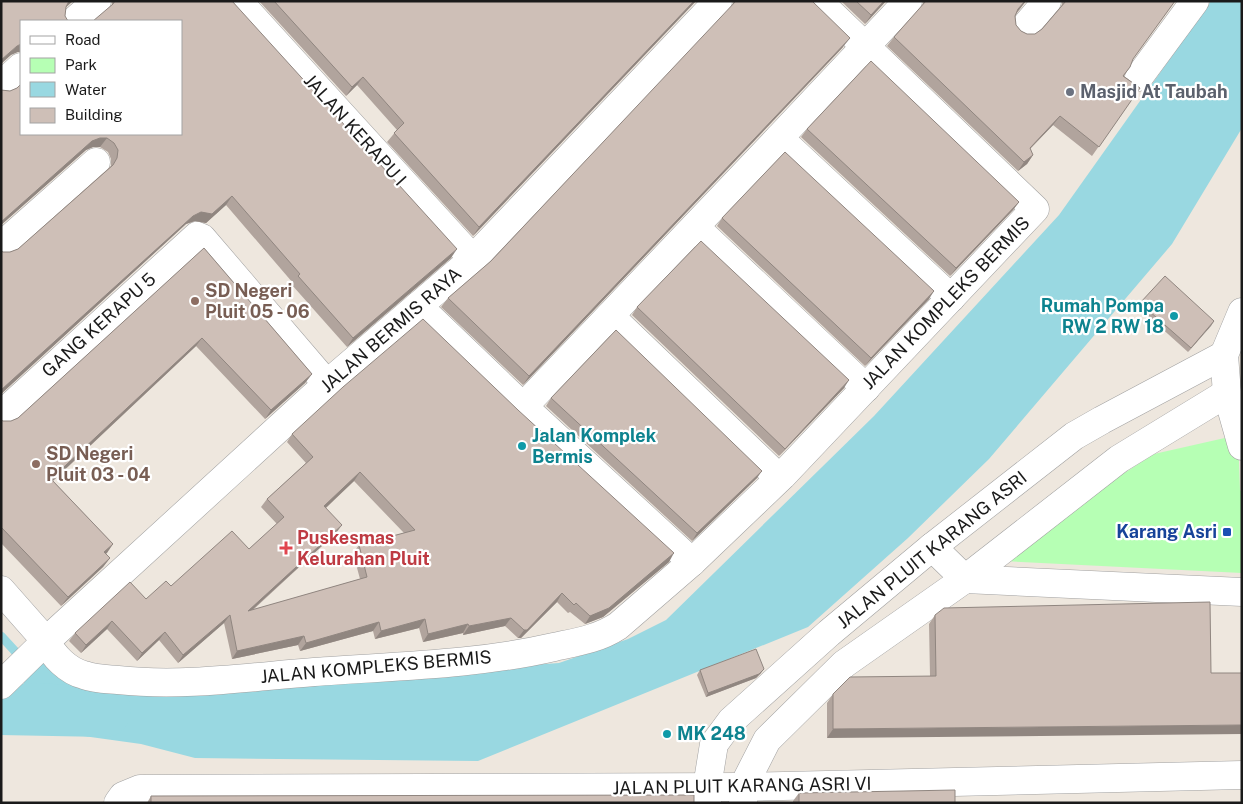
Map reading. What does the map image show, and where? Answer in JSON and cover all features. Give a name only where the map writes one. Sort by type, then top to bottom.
[{"type":"street","points":[[75,20],[96,1]]},
{"type":"street","name":"JALAN KERAPU I","points":[[238,1],[473,259]]},
{"type":"street","name":"JALAN BERMIS RAYA","points":[[1,685],[327,384],[473,259],[718,1]]},
{"type":"street","points":[[818,1],[865,47]]},
{"type":"street","points":[[524,407],[908,1]]},
{"type":"street","points":[[1024,28],[1048,1]]},
{"type":"street","points":[[1139,77],[1196,1]]},
{"type":"street","name":"JALAN KOMPLEKS BERMIS","points":[[1,590],[40,647],[51,651],[74,671],[82,674],[143,682],[206,680],[458,662],[529,653],[594,638],[618,626],[692,562],[779,478],[1035,209],[865,47]]},
{"type":"street","points":[[1,85],[20,69]]},
{"type":"street","points":[[779,138],[951,298]]},
{"type":"street","points":[[1,246],[96,162]]},
{"type":"street","points":[[695,227],[866,388]]},
{"type":"street","name":"GANG KERAPU 5","points":[[1,415],[197,236],[202,238],[327,384]]},
{"type":"street","points":[[418,306],[692,562]]},
{"type":"street","points":[[1242,312],[1224,355],[1227,393],[1242,446]]},
{"type":"street","points":[[610,316],[779,478]]},
{"type":"street","name":"JALAN PLUIT KARANG ASRI","points":[[706,795],[714,744],[731,721],[829,633],[932,547],[1074,436],[1224,355]]},
{"type":"street","name":"JALAN PLUIT KARANG ASRI","points":[[743,795],[767,740],[844,664],[965,579],[1119,459],[1227,393]]},
{"type":"street","points":[[932,547],[965,579],[1242,592]]},
{"type":"street","name":"JALAN PLUIT KARANG ASRI VI","points":[[121,800],[140,789],[743,795],[1242,775]]},
{"type":"green space","points":[[1238,435],[1240,490],[1242,492],[1242,573],[982,560],[993,557],[1154,454]]},
{"type":"water","points":[[1211,1],[1242,1],[1242,128],[1172,244],[989,459],[908,538],[808,627],[478,761],[195,758],[141,744],[40,730],[23,681],[48,652],[75,677],[373,677],[559,663],[628,639],[666,620],[874,416],[1059,215]]},
{"type":"building","points":[[1,1],[69,1],[65,16],[67,20],[20,20],[20,44],[1,60]]},
{"type":"building","points":[[115,1],[232,1],[457,249],[353,338],[298,276],[300,274],[232,196],[212,214],[201,212],[193,216],[1,390],[1,251],[10,252],[18,249],[113,165],[117,158],[118,150],[114,143],[107,138],[92,141],[1,222],[1,90],[10,91],[20,85],[20,135],[182,135],[182,20],[94,20]]},
{"type":"building","points":[[274,1],[694,1],[479,227],[394,133],[404,123],[363,77],[352,87]]},
{"type":"building","points":[[736,1],[812,1],[850,38],[529,376],[448,298],[491,261]]},
{"type":"building","points":[[856,1],[884,1],[871,15]]},
{"type":"building","points":[[926,1],[1025,1],[1015,16],[1016,25],[1027,34],[1035,34],[1042,29],[1066,1],[1175,1],[1123,76],[1140,88],[1099,147],[1060,116],[1030,148],[1033,155],[1024,162],[894,37]]},
{"type":"building","points":[[871,61],[1019,202],[956,268],[807,129]]},
{"type":"building","points":[[785,152],[934,291],[871,358],[722,218]]},
{"type":"building","points":[[701,241],[849,380],[785,449],[637,307]]},
{"type":"building","points":[[204,248],[312,374],[271,410],[202,338],[51,479],[113,544],[104,552],[110,558],[68,597],[1,527],[1,420],[11,421],[18,418]]},
{"type":"building","name":"Rumah Pompa RW 2 RW 18","points":[[1165,276],[1214,321],[1191,348],[1140,303]]},
{"type":"building","points":[[423,319],[518,410],[674,553],[609,608],[590,616],[576,603],[574,605],[562,593],[527,630],[524,630],[511,618],[469,626],[468,624],[428,634],[425,619],[381,631],[379,622],[306,643],[304,636],[237,651],[230,615],[183,655],[165,632],[142,653],[112,621],[86,645],[75,633],[130,582],[146,599],[166,581],[171,586],[232,531],[249,549],[284,517],[267,499],[313,457],[292,434],[343,387]],"holes":[[[360,472],[415,530],[359,545],[367,577],[248,611],[342,525],[324,506]]]},
{"type":"building","points":[[616,330],[762,471],[697,533],[551,398]]},
{"type":"building","points":[[1210,602],[1211,673],[1242,673],[1242,725],[833,729],[833,694],[850,677],[936,676],[935,615],[944,608]]},
{"type":"building","points":[[756,649],[764,669],[759,674],[708,693],[700,670]]},
{"type":"building","points":[[955,790],[955,803],[799,803],[799,793]]},
{"type":"building","points":[[694,795],[694,803],[151,803],[151,796]]},
{"type":"waterway","points":[[1,636],[24,661]]},
{"type":"waterway","points":[[1,709],[105,711]]},
{"type":"place","name":"Masjid At Taubah","points":[[1070,92]]},
{"type":"place","name":"SD Negeri Pluit 05 - 06","points":[[195,301]]},
{"type":"place","name":"Rumah Pompa RW 2 RW 18","points":[[1174,316]]},
{"type":"place","name":"Jalan Komplek Bermis","points":[[522,446]]},
{"type":"place","name":"SD Negeri Pluit 03 - 04","points":[[36,464]]},
{"type":"place","name":"Karang Asri","points":[[1227,532]]},
{"type":"place","name":"Puskesmas Kelurahan Pluit","points":[[286,548]]},
{"type":"place","name":"MK 248","points":[[667,734]]}]
